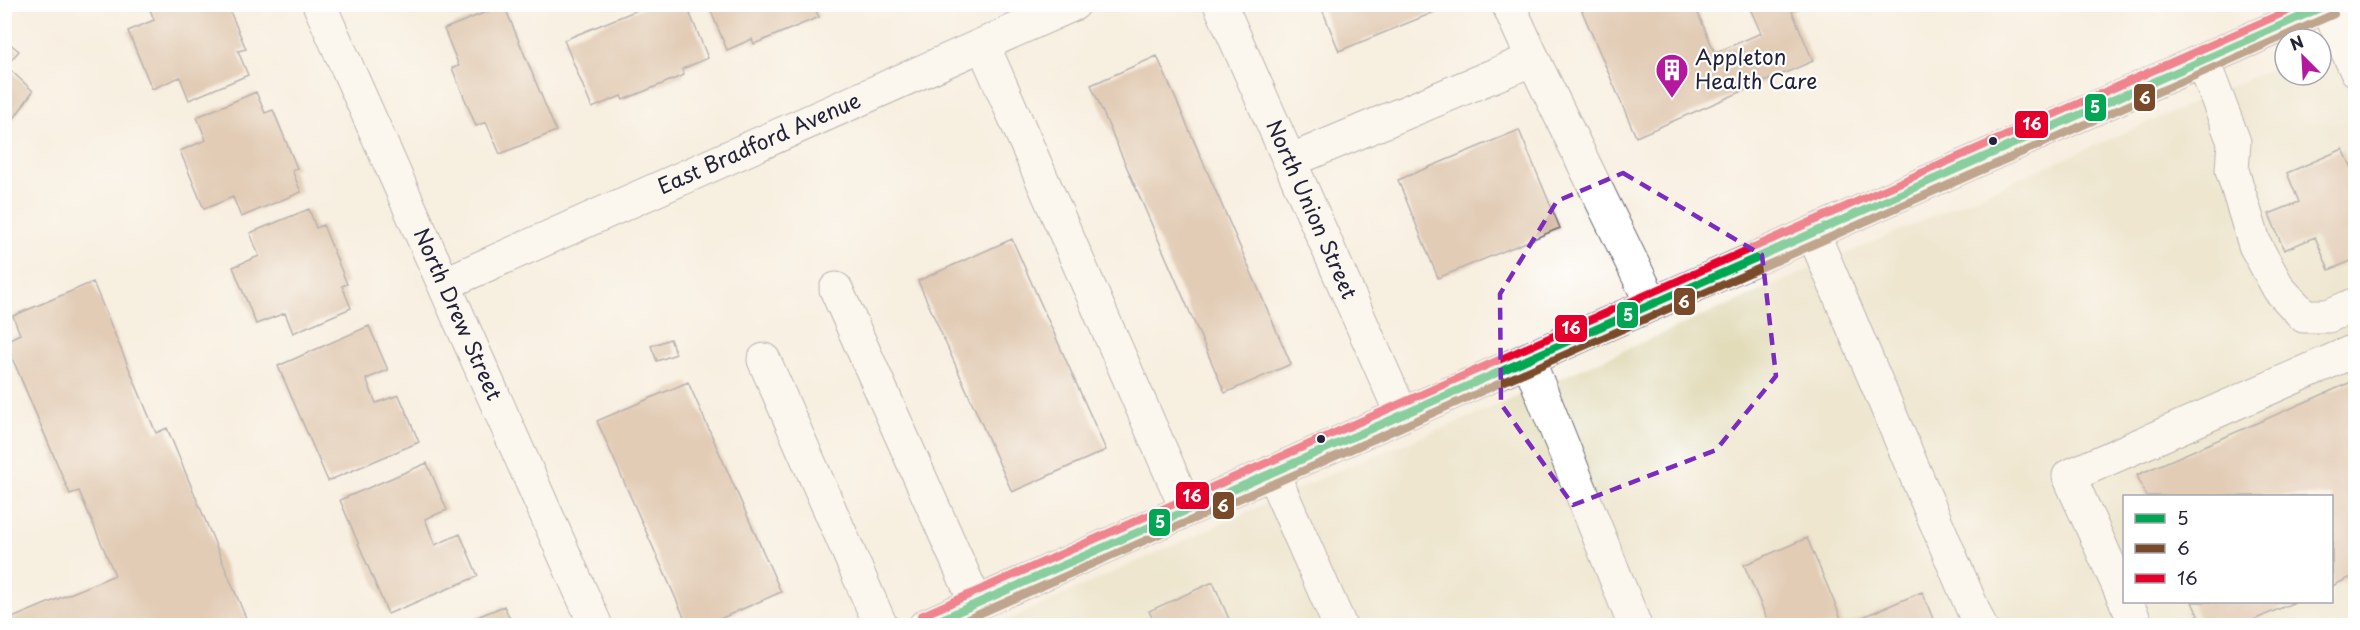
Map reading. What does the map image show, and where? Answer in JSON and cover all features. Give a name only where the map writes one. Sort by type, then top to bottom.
[{"type":"street","name":"North Drew Street","points":[[320,4],[596,626]]},
{"type":"street","name":"East Bradford Avenue","points":[[444,284],[1074,4]]},
{"type":"street","name":"North Union Street","points":[[1220,4],[1402,415]]},
{"type":"street","points":[[1508,4],[1652,304]]},
{"type":"street","points":[[926,626],[2329,5],[2355,70]]},
{"type":"street","points":[[983,45],[1187,510]]},
{"type":"street","points":[[1290,161],[1533,59]]},
{"type":"street","points":[[2203,61],[2234,142],[2232,171],[2255,245],[2279,289],[2304,316],[2328,316],[2355,304]]},
{"type":"street","points":[[1813,233],[1980,626]]},
{"type":"street","points":[[836,289],[976,603]]},
{"type":"street","points":[[2123,596],[2069,476],[2355,350]]},
{"type":"street","points":[[1528,359],[1635,626]]},
{"type":"street","points":[[764,360],[881,626]]},
{"type":"street","points":[[1272,472],[1340,626]]},
{"type":"street","points":[[2126,603],[2137,626]]},
{"type":"highlighted area","points":[[1623,173],[1762,255],[1776,376],[1716,450],[1573,505],[1501,404],[1500,294],[1557,201]]},
{"type":"shaded area","points":[[2355,32],[2355,625],[995,626],[1344,468],[1459,422],[2273,68],[2273,87],[2333,87],[2333,42]]},
{"type":"building","points":[[148,4],[227,4],[246,49],[238,51],[248,75],[189,100],[180,77],[152,89],[128,31],[154,20]]},
{"type":"building","points":[[652,4],[686,4],[708,58],[682,69],[684,75],[623,100],[621,96],[592,108],[564,40]]},
{"type":"building","points":[[708,4],[831,5],[816,11],[819,17],[754,44],[752,39],[727,50]]},
{"type":"building","points":[[1320,4],[1452,4],[1452,5],[1339,51]]},
{"type":"building","name":"Appleton Health Care","points":[[1579,4],[1694,4],[1715,53],[1761,33],[1748,4],[1807,4],[1792,11],[1813,61],[1636,137]]},
{"type":"building","points":[[504,5],[556,131],[500,154],[486,122],[476,126],[452,68],[459,66],[444,29]]},
{"type":"building","points":[[4,39],[19,51],[6,66],[33,91],[4,133]]},
{"type":"building","points":[[1157,56],[1291,364],[1225,393],[1091,85]]},
{"type":"building","points":[[256,92],[265,113],[273,110],[297,168],[292,170],[301,192],[241,217],[233,197],[204,209],[180,151],[206,140],[197,117]]},
{"type":"building","points":[[1519,130],[1560,228],[1438,278],[1398,180]]},
{"type":"building","points":[[2343,149],[2356,177],[2356,259],[2329,270],[2315,237],[2284,250],[2269,214],[2299,202],[2287,173]]},
{"type":"building","points":[[309,209],[316,228],[323,225],[347,284],[342,286],[351,308],[293,333],[285,313],[256,324],[233,267],[259,256],[250,233]]},
{"type":"building","points":[[1012,239],[1106,450],[1012,492],[918,281]]},
{"type":"building","points":[[93,282],[156,433],[167,428],[248,623],[241,626],[5,626],[5,621],[115,575],[79,491],[70,494],[5,341],[20,334],[13,316]]},
{"type":"building","points":[[369,326],[388,370],[366,379],[376,403],[399,395],[419,442],[328,481],[278,366]]},
{"type":"building","points":[[670,339],[676,354],[657,361],[651,346]]},
{"type":"building","points":[[2356,380],[2356,575],[2333,586],[2333,495],[2146,495],[2137,475]]},
{"type":"building","points":[[688,382],[781,592],[704,626],[688,626],[597,421]]},
{"type":"building","points":[[427,463],[447,510],[425,519],[435,545],[460,534],[478,576],[388,614],[340,500]]},
{"type":"building","points":[[1807,538],[1844,625],[1922,592],[1936,626],[1770,626],[1744,565]]},
{"type":"building","points":[[1213,582],[1232,626],[1156,626],[1149,611]]},
{"type":"building","points":[[2192,603],[2293,603],[2240,626],[2203,626]]},
{"type":"building","points":[[504,606],[513,625],[458,625]]},
{"type":"transit line","name":"16","points":[[921,616],[2303,4]]},
{"type":"transit line","name":"5","points":[[926,626],[2329,4]]},
{"type":"transit line","name":"6","points":[[952,626],[2334,14]]},
{"type":"place","name":"Appleton Health Care","points":[[1672,99]]}]
